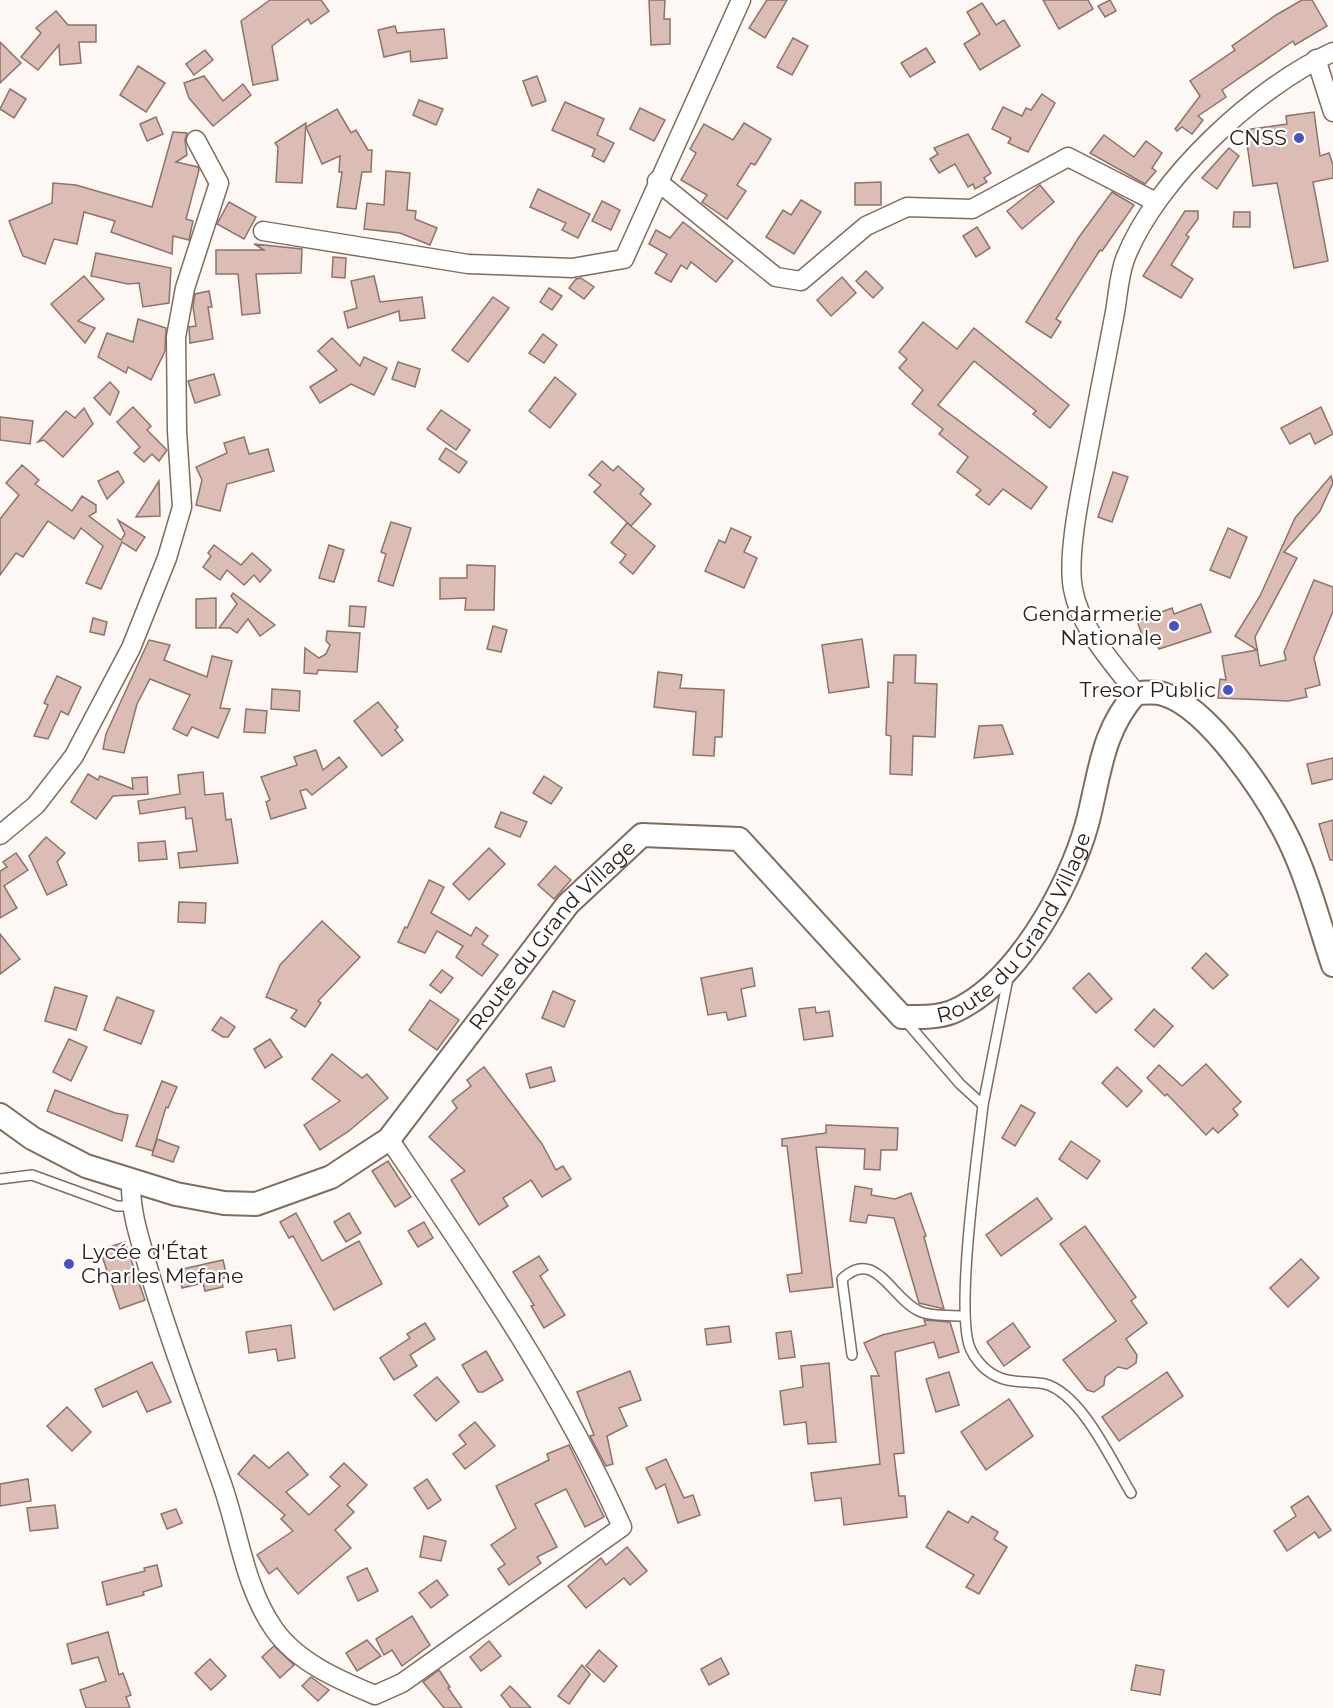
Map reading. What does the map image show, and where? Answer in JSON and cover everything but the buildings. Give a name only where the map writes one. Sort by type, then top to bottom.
[{"type":"street","points":[[263,231],[468,264],[572,268],[624,259],[657,181],[741,0]]},
{"type":"street","points":[[1333,112],[1325,55],[1228,121],[1156,202],[1125,260],[1080,499],[1072,564],[1072,588],[1078,607],[1106,655],[1136,693],[1161,693],[1182,702],[1216,733],[1240,762],[1289,840],[1333,965]]},
{"type":"street","points":[[0,835],[36,805],[74,756],[131,648],[167,558],[182,507],[177,430],[176,337],[185,288],[219,183],[196,140]]},
{"type":"street","points":[[657,181],[776,277],[801,281],[866,226],[907,207],[972,209],[1068,157],[1156,202]]},
{"type":"street","name":"Route du Grand Village","points":[[0,1115],[32,1138],[86,1166],[176,1194],[224,1203],[256,1204],[331,1177],[389,1139],[568,904],[642,835],[739,839],[902,1017],[929,1017],[952,1012],[1010,969],[1052,906],[1072,866],[1086,826],[1109,734],[1119,712],[1136,693]]},
{"type":"street","points":[[131,1181],[130,1206],[169,1337],[223,1487],[247,1576],[272,1626],[296,1653],[343,1682],[375,1695],[402,1683],[622,1527],[604,1485],[551,1389],[490,1288],[389,1139]]},
{"type":"lane","points":[[1010,969],[983,1106],[969,1240],[965,1316],[970,1350],[988,1371],[1007,1382],[1046,1384],[1067,1396],[1082,1413],[1131,1493]]},
{"type":"lane","points":[[902,1017],[960,1084],[983,1106]]},
{"type":"lane","points":[[0,1179],[32,1175],[117,1206],[130,1206]]},
{"type":"lane","points":[[852,1355],[842,1279],[853,1268],[860,1267],[873,1272],[921,1312],[965,1316]]},
{"type":"place","name":"CNSS","points":[[1299,138]]},
{"type":"place","name":"Gendarmerie Nationale","points":[[1174,626]]},
{"type":"place","name":"Tresor Public","points":[[1228,690]]},
{"type":"place","name":"Lycée d'État Charles Mefane","points":[[69,1264]]}]
